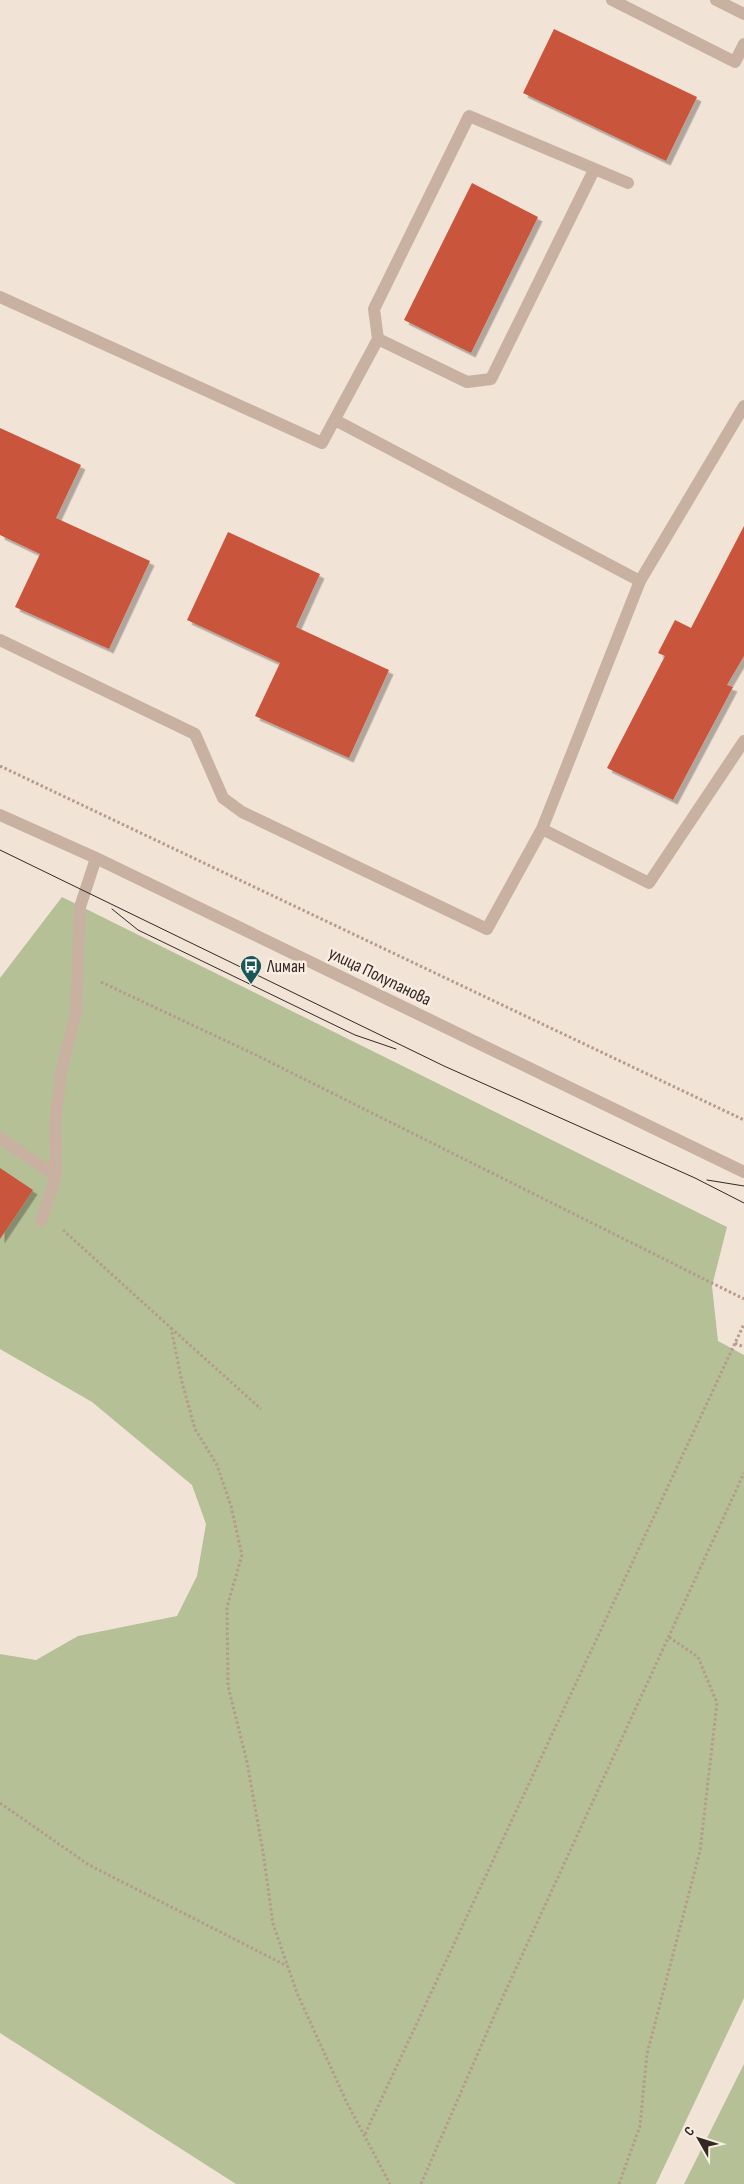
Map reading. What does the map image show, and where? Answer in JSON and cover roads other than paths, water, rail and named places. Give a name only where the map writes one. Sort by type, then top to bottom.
[{"type":"street","points":[[612,0],[739,65],[744,44]]},
{"type":"street","points":[[716,0],[744,14]]},
{"type":"street","points":[[0,297],[322,443],[378,339],[374,309],[469,116],[628,183]]},
{"type":"street","points":[[378,339],[467,382],[492,379],[594,170]]},
{"type":"street","points":[[0,640],[195,734],[223,798],[242,812],[487,929],[542,828],[640,581],[744,406]]},
{"type":"street","points":[[335,420],[640,581]]},
{"type":"street","points":[[542,828],[650,883],[744,741]]},
{"type":"street","name":"улица Полупанова","points":[[0,815],[96,858],[744,1172]]},
{"type":"street","points":[[41,1221],[56,1176],[56,1124],[61,1073],[76,1012],[80,907],[96,858]]},
{"type":"street","points":[[0,1138],[56,1176]]},
{"type":"tram line","points":[[0,850],[444,1066],[695,1178],[744,1203]]},
{"type":"tram line","points":[[112,909],[138,930],[355,1035],[396,1049]]},
{"type":"tram line","points":[[707,1180],[744,1186]]},
{"type":"place","name":"Лиман","points":[[251,985]]}]
